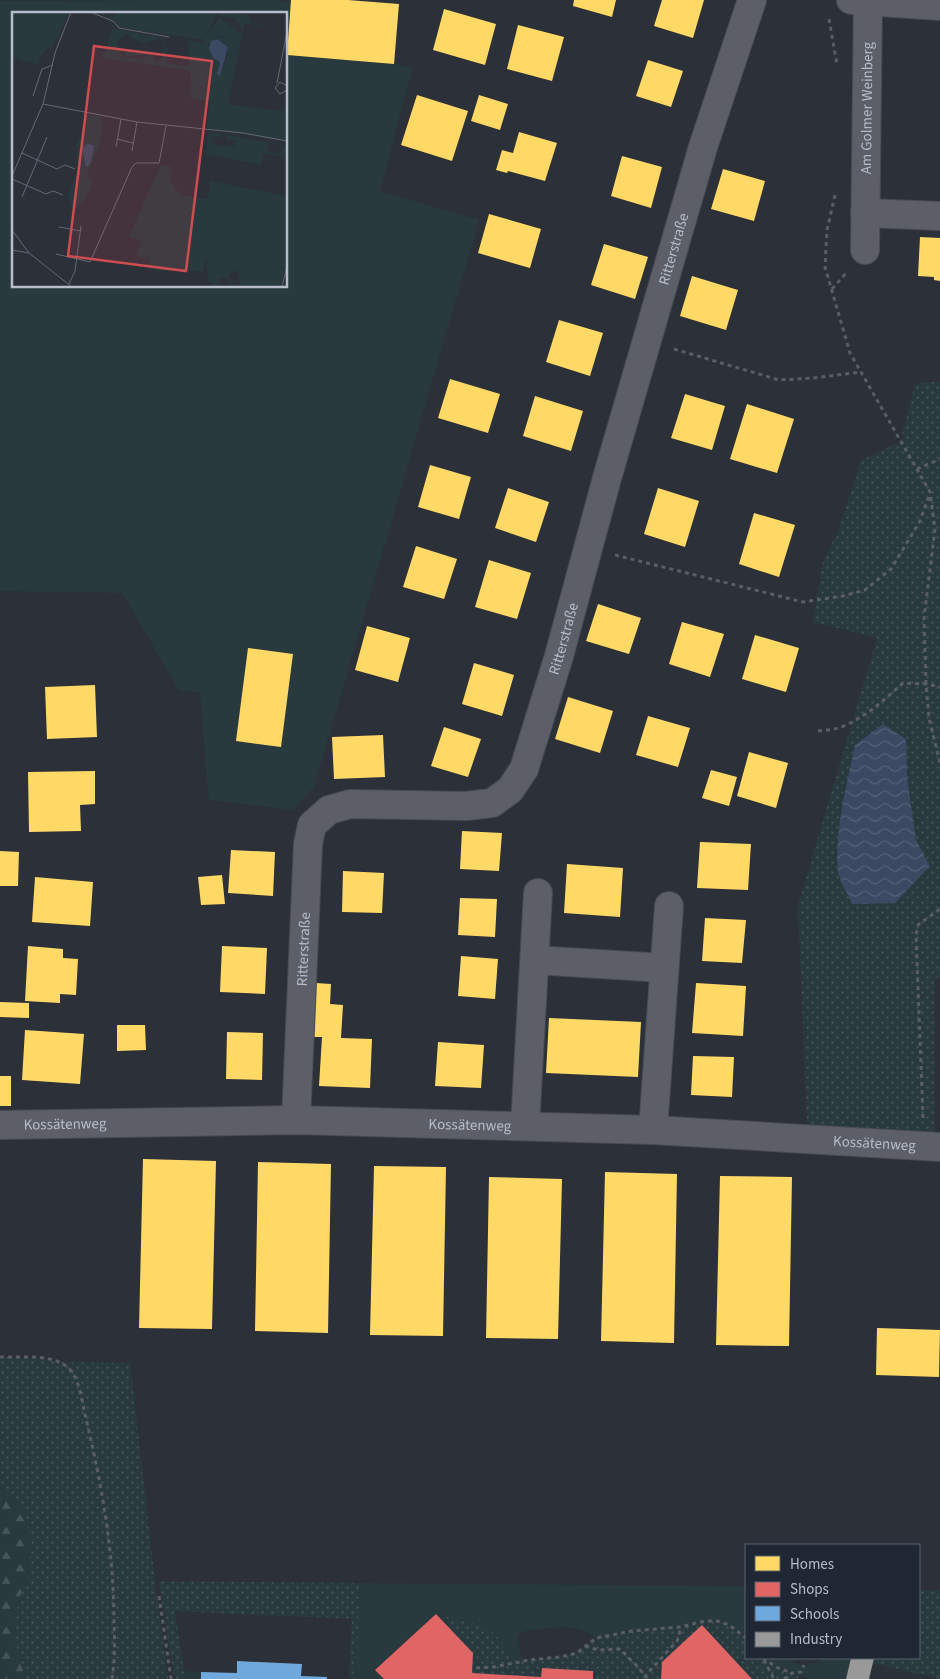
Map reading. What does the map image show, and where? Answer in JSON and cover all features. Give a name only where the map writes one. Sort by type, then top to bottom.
[{"type":"street","name":"Ritterstraße","points":[[296,1120],[308,844],[312,825],[329,810],[350,804],[466,806],[492,803],[510,790],[524,768],[559,656],[703,147],[752,0]]},
{"type":"street","name":"Am Golmer Weinberg","points":[[865,250],[868,56],[861,1],[940,6]]},
{"type":"street","points":[[865,213],[940,216]]},
{"type":"street","points":[[525,1126],[538,893]]},
{"type":"street","points":[[653,1130],[669,906]]},
{"type":"street","points":[[535,960],[664,968]]},
{"type":"street","name":"Kossätenweg","points":[[0,1125],[296,1120],[653,1130],[932,1147]]},
{"type":"path","points":[[829,18],[838,72]]},
{"type":"path","points":[[836,192],[828,230],[825,267],[850,353],[930,492],[935,529],[924,618],[926,684],[929,718],[940,763]]},
{"type":"path","points":[[647,342],[779,380],[861,372]]},
{"type":"path","points":[[917,469],[940,459]]},
{"type":"path","points":[[588,548],[803,602],[844,596],[865,590],[891,569],[920,521],[930,492]]},
{"type":"path","points":[[818,731],[838,728],[863,716],[903,683],[940,687]]},
{"type":"path","points":[[932,1147],[916,936],[918,925],[940,909]]},
{"type":"path","points":[[0,1357],[44,1359],[61,1362],[72,1373],[80,1391],[98,1471],[110,1551],[114,1593],[112,1679]]},
{"type":"path","points":[[0,1363],[6,1357]]},
{"type":"path","points":[[159,1596],[171,1679]]},
{"type":"path","points":[[476,1668],[560,1657],[577,1653],[596,1638],[632,1631],[680,1627],[705,1621],[723,1622],[745,1637]]},
{"type":"path","points":[[584,1646],[598,1650],[620,1649],[646,1678],[677,1641],[680,1627]]},
{"type":"path","points":[[764,1659],[778,1668],[792,1673],[801,1672],[804,1665]]},
{"type":"path","points":[[764,1659],[774,1679]]},
{"type":"path","points":[[784,1679],[792,1673]]},
{"type":"green space","points":[[280,0],[291,2],[288,42],[288,12],[12,12],[12,288],[288,288],[288,55],[394,64],[412,68],[380,191],[479,220],[314,787],[293,810],[209,800],[200,693],[179,690],[122,593],[0,591],[0,1]]},
{"type":"green space","points":[[940,381],[940,976],[935,980],[935,1134],[807,1127],[798,905],[877,638],[813,622],[822,564],[839,528],[861,460],[900,442],[915,384]]},
{"type":"green space","points":[[0,1357],[43,1359],[61,1362],[130,1363],[168,1679],[25,1679],[14,1637],[18,1601],[29,1575],[5,1491],[0,1489]]},
{"type":"green space","points":[[0,1489],[5,1491],[23,1509],[32,1543],[29,1575],[18,1601],[14,1637],[25,1679],[0,1679]]},
{"type":"green space","points":[[159,1581],[360,1583],[356,1679],[349,1679],[352,1619],[175,1611],[185,1679],[174,1679]]},
{"type":"green space","points":[[360,1583],[745,1586],[745,1637],[729,1625],[717,1621],[705,1621],[680,1627],[632,1631],[596,1638],[581,1630],[556,1627],[524,1631],[520,1634],[518,1641],[523,1661],[512,1663],[499,1638],[486,1628],[436,1614],[376,1670],[384,1679],[356,1679]]},
{"type":"green space","points":[[920,1590],[940,1590],[940,1679],[873,1663],[874,1659],[920,1659]]},
{"type":"green space","points":[[436,1614],[486,1628],[499,1638],[512,1663],[577,1653],[596,1638],[632,1631],[680,1627],[705,1621],[717,1621],[729,1625],[745,1637],[745,1659],[764,1659],[778,1668],[800,1674],[798,1679],[752,1679],[702,1625],[662,1662],[661,1679],[593,1679],[593,1671],[542,1668],[541,1677],[472,1673],[473,1653]]},
{"type":"green space","points":[[764,1659],[790,1659],[798,1664],[806,1665],[813,1664],[821,1659],[851,1659],[846,1679],[810,1679],[778,1668]]},
{"type":"green space","points":[[184,1671],[201,1672],[201,1679],[185,1679]]},
{"type":"water","points":[[883,724],[906,739],[907,777],[916,840],[930,866],[895,903],[852,904],[838,872],[838,841],[842,808],[855,745]]},
{"type":"building: Homes","points":[[291,0],[348,0],[399,4],[394,64],[288,55]]},
{"type":"building: Homes","points":[[574,0],[616,0],[612,17],[573,6]]},
{"type":"building: Homes","points":[[662,0],[704,0],[693,38],[654,26]]},
{"type":"building: Homes","points":[[444,9],[496,24],[485,65],[433,50]]},
{"type":"building: Homes","points":[[518,25],[564,37],[552,81],[507,69]]},
{"type":"building: Homes","points":[[648,60],[683,71],[671,107],[636,96]]},
{"type":"building: Homes","points":[[417,95],[468,111],[452,161],[401,145]]},
{"type":"building: Homes","points":[[479,95],[508,104],[500,130],[471,121]]},
{"type":"building: Homes","points":[[519,132],[557,143],[545,181],[508,171],[507,173],[496,170],[502,150],[513,153]]},
{"type":"building: Homes","points":[[622,156],[662,167],[651,208],[611,196]]},
{"type":"building: Homes","points":[[723,169],[765,181],[754,221],[711,209]]},
{"type":"building: Homes","points":[[489,214],[541,229],[530,268],[478,253]]},
{"type":"building: Homes","points":[[920,237],[940,238],[940,281],[934,280],[934,277],[918,276]]},
{"type":"building: Homes","points":[[604,244],[648,257],[635,299],[591,285]]},
{"type":"building: Homes","points":[[692,276],[738,290],[726,330],[680,316]]},
{"type":"building: Homes","points":[[559,320],[603,333],[590,376],[546,362]]},
{"type":"building: Homes","points":[[450,379],[500,394],[488,433],[438,418]]},
{"type":"building: Homes","points":[[685,394],[725,406],[712,450],[671,438]]},
{"type":"building: Homes","points":[[535,396],[583,411],[571,451],[523,436]]},
{"type":"building: Homes","points":[[747,404],[794,419],[777,473],[730,459]]},
{"type":"building: Homes","points":[[430,465],[471,477],[459,519],[418,507]]},
{"type":"building: Homes","points":[[508,488],[549,502],[536,542],[495,528]]},
{"type":"building: Homes","points":[[658,488],[699,501],[685,547],[644,534]]},
{"type":"building: Homes","points":[[754,513],[795,525],[779,577],[739,564]]},
{"type":"building: Homes","points":[[416,546],[457,559],[444,599],[403,587]]},
{"type":"building: Homes","points":[[489,560],[531,573],[517,619],[475,607]]},
{"type":"building: Homes","points":[[598,604],[641,618],[629,654],[586,641]]},
{"type":"building: Homes","points":[[682,622],[724,634],[710,677],[669,664]]},
{"type":"building: Homes","points":[[367,626],[410,638],[398,682],[355,670]]},
{"type":"building: Homes","points":[[755,635],[799,648],[786,692],[742,679]]},
{"type":"building: Homes","points":[[248,648],[293,654],[281,747],[236,741]]},
{"type":"building: Homes","points":[[474,663],[514,675],[502,716],[462,704]]},
{"type":"building: Homes","points":[[95,685],[97,737],[47,739],[45,687]]},
{"type":"building: Homes","points":[[568,697],[613,711],[600,753],[555,739]]},
{"type":"building: Homes","points":[[648,716],[690,728],[678,767],[636,755]]},
{"type":"building: Homes","points":[[444,727],[481,739],[468,777],[431,766]]},
{"type":"building: Homes","points":[[383,735],[385,777],[334,779],[332,737]]},
{"type":"building: Homes","points":[[749,752],[788,763],[776,808],[737,796]]},
{"type":"building: Homes","points":[[711,770],[737,777],[729,806],[702,798]]},
{"type":"building: Homes","points":[[95,771],[95,804],[80,805],[81,831],[29,832],[28,772]]},
{"type":"building: Homes","points":[[462,831],[502,833],[499,871],[460,869]]},
{"type":"building: Homes","points":[[700,842],[751,844],[748,890],[697,888]]},
{"type":"building: Homes","points":[[231,850],[275,852],[273,896],[228,893]]},
{"type":"building: Homes","points":[[0,851],[19,852],[18,886],[0,886]]},
{"type":"building: Homes","points":[[567,864],[623,868],[620,917],[564,913]]},
{"type":"building: Homes","points":[[343,871],[384,873],[382,913],[342,912]]},
{"type":"building: Homes","points":[[222,875],[225,904],[201,905],[198,877]]},
{"type":"building: Homes","points":[[35,877],[93,882],[90,926],[32,922]]},
{"type":"building: Homes","points":[[460,898],[497,899],[495,937],[458,935]]},
{"type":"building: Homes","points":[[705,918],[746,920],[742,963],[702,961]]},
{"type":"building: Homes","points":[[28,946],[63,949],[63,958],[78,959],[76,995],[60,994],[60,1003],[25,1001]]},
{"type":"building: Homes","points":[[222,946],[267,948],[265,994],[220,992]]},
{"type":"building: Homes","points":[[461,956],[498,959],[495,999],[458,996]]},
{"type":"building: Homes","points":[[316,983],[331,984],[330,1004],[343,1005],[341,1038],[372,1039],[370,1088],[319,1086],[322,1037],[313,1037]]},
{"type":"building: Homes","points":[[696,983],[746,986],[743,1036],[692,1033]]},
{"type":"building: Homes","points":[[0,1002],[29,1003],[29,1018],[0,1017]]},
{"type":"building: Homes","points":[[549,1018],[641,1022],[638,1077],[546,1073]]},
{"type":"building: Homes","points":[[117,1025],[145,1025],[146,1050],[117,1051]]},
{"type":"building: Homes","points":[[25,1030],[84,1034],[80,1084],[22,1080]]},
{"type":"building: Homes","points":[[227,1032],[263,1033],[262,1080],[226,1079]]},
{"type":"building: Homes","points":[[438,1042],[484,1045],[481,1088],[435,1086]]},
{"type":"building: Homes","points":[[693,1056],[734,1057],[732,1097],[691,1095]]},
{"type":"building: Homes","points":[[0,1076],[11,1076],[11,1106],[0,1106]]},
{"type":"building: Homes","points":[[143,1159],[216,1161],[212,1329],[139,1328]]},
{"type":"building: Homes","points":[[258,1162],[331,1164],[328,1333],[255,1331]]},
{"type":"building: Homes","points":[[374,1166],[446,1167],[443,1336],[370,1335]]},
{"type":"building: Homes","points":[[605,1172],[677,1174],[674,1343],[601,1341]]},
{"type":"building: Homes","points":[[720,1176],[792,1177],[789,1346],[716,1345]]},
{"type":"building: Homes","points":[[489,1177],[562,1179],[558,1339],[486,1338]]},
{"type":"building: Homes","points":[[877,1328],[940,1330],[939,1377],[876,1375]]},
{"type":"building: Shops","points":[[436,1614],[473,1653],[472,1673],[541,1677],[542,1668],[593,1671],[593,1679],[384,1679],[375,1670]]},
{"type":"building: Shops","points":[[702,1625],[752,1679],[661,1679],[662,1662]]},
{"type":"building: Schools","points":[[237,1661],[302,1664],[301,1676],[327,1677],[327,1679],[201,1679],[201,1672],[237,1673]]},
{"type":"building: Industry","points":[[851,1659],[874,1659],[869,1679],[846,1679]]}]
